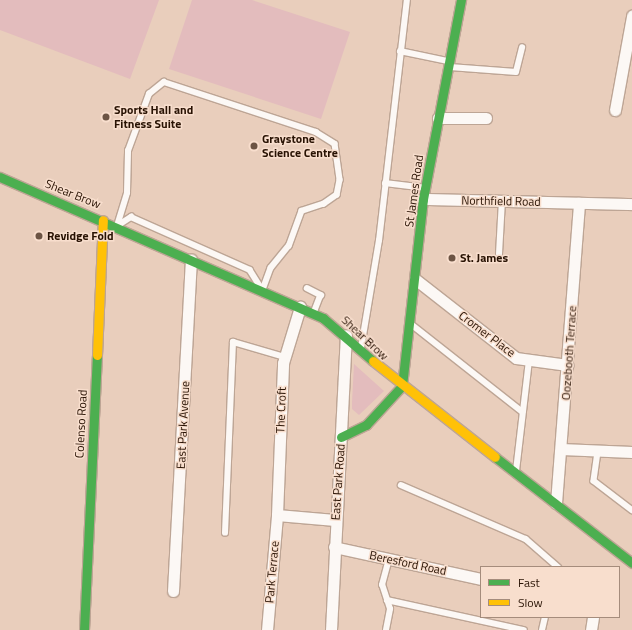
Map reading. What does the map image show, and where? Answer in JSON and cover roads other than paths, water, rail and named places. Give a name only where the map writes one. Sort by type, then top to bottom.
[{"type":"street","name":"St James Road","points":[[402,386],[424,194],[461,0]]},
{"type":"street","points":[[615,110],[632,16]]},
{"type":"street","points":[[438,118],[486,118]]},
{"type":"street","name":"Shear Brow","points":[[0,178],[117,226],[314,314],[346,335],[402,386],[515,476],[556,503],[629,560]]},
{"type":"street","name":"Northfield Road","points":[[424,194],[502,201],[632,204]]},
{"type":"street","name":"Oozebooth Terrace","points":[[556,503],[568,365],[579,203]]},
{"type":"street","name":"Colenso Road","points":[[84,630],[103,220]]},
{"type":"street","name":"East Park Avenue","points":[[173,590],[191,259]]},
{"type":"street","name":"Cromer Place","points":[[415,279],[516,358],[568,365]]},
{"type":"street","name":"The Croft","points":[[277,515],[285,357],[300,307]]},
{"type":"street","name":"East Park Road","points":[[332,630],[335,520],[346,335]]},
{"type":"street","points":[[341,437],[366,425],[402,386]]},
{"type":"street","points":[[561,449],[598,452],[632,452]]},
{"type":"street","points":[[277,515],[335,520]]},
{"type":"street","name":"Park Terrace","points":[[267,630],[277,515]]},
{"type":"street","name":"Beresford Road","points":[[334,547],[480,579]]},
{"type":"street","points":[[620,567],[629,560]]},
{"type":"street","points":[[591,630],[593,618]]},
{"type":"lane","points":[[361,350],[369,316],[406,0]]},
{"type":"lane","points":[[400,51],[448,64],[516,72],[522,48]]},
{"type":"lane","points":[[117,226],[127,193],[128,151],[149,94],[164,82],[316,132],[335,144],[340,180],[337,195],[324,204],[302,211],[289,246],[271,268],[263,291]]},
{"type":"lane","points":[[385,183],[424,194]]},
{"type":"lane","points":[[499,254],[502,201]]},
{"type":"lane","points":[[117,226],[131,217],[243,266],[250,270],[263,291]]},
{"type":"lane","points":[[307,288],[321,295],[314,314]]},
{"type":"lane","points":[[409,322],[523,412]]},
{"type":"lane","points":[[225,533],[233,342],[285,357]]},
{"type":"lane","points":[[515,476],[529,360]]},
{"type":"lane","points":[[598,452],[594,481],[632,510]]},
{"type":"lane","points":[[401,485],[526,539],[557,566]]},
{"type":"lane","points":[[386,630],[390,609],[382,586],[389,559]]},
{"type":"lane","points":[[387,600],[524,630]]},
{"type":"lane","points":[[542,630],[545,618]]},
{"type":"place","name":"Sports Hall and Fitness Suite","points":[[106,117]]},
{"type":"place","name":"Graystone Science Centre","points":[[254,146]]},
{"type":"place","name":"Revidge Fold","points":[[39,236]]},
{"type":"place","name":"St. James","points":[[452,258]]}]
